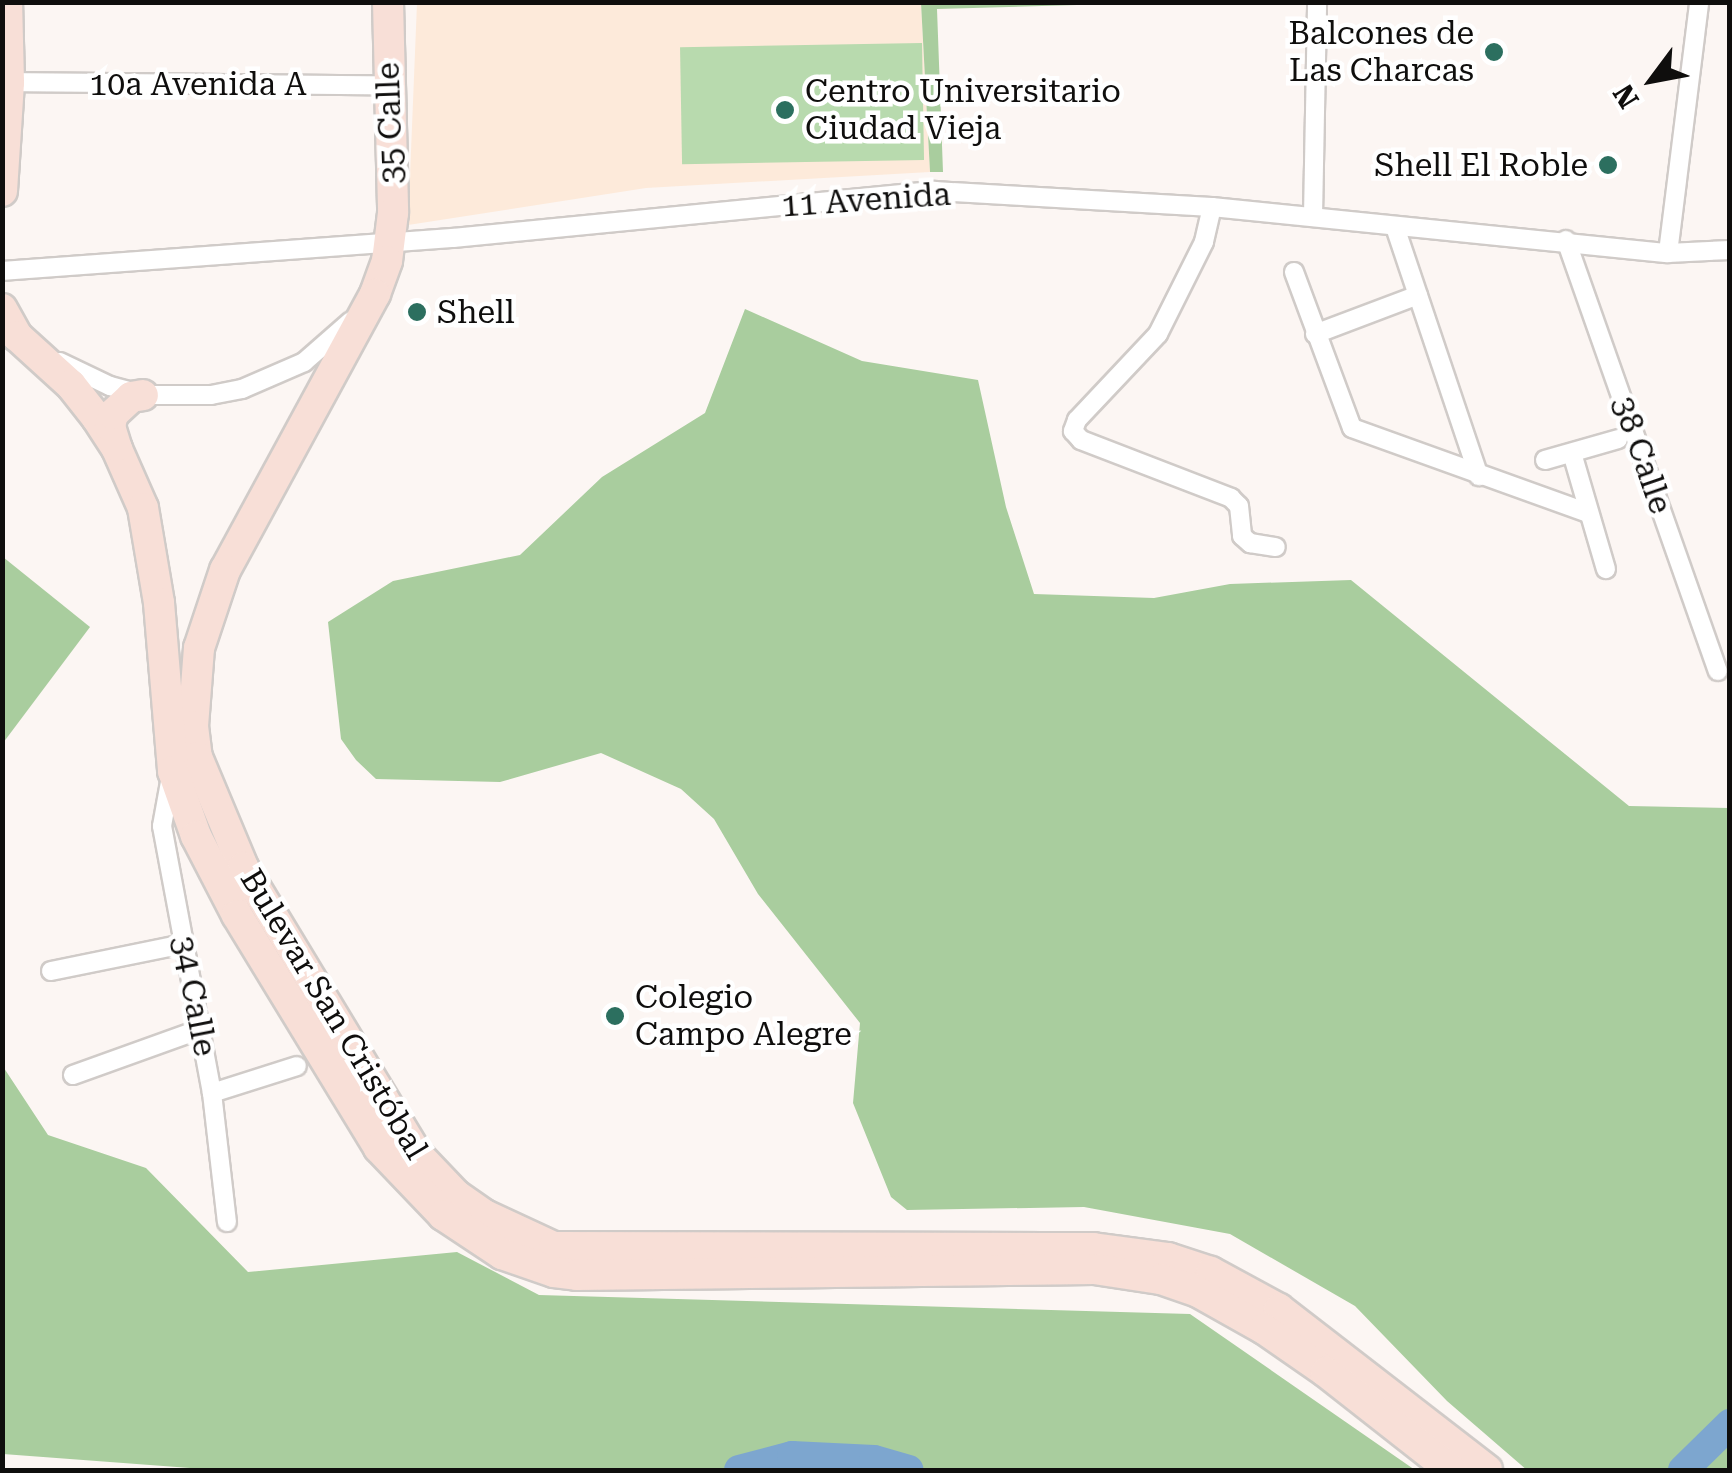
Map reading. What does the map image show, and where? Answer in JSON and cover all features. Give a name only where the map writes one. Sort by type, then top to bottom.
[{"type":"main road","points":[[2,191],[10,82],[7,2]]},
{"type":"main road","name":"35 Calle","points":[[388,2],[395,93],[391,244]]},
{"type":"main road","points":[[395,93],[400,2]]},
{"type":"main road","name":"Bulevar San Cristóbal","points":[[391,244],[382,275],[365,309],[224,570],[199,648],[193,726],[197,758],[244,867],[378,1095],[432,1173],[456,1195],[508,1229],[565,1249],[1092,1248],[1168,1258],[1211,1272],[1279,1309],[1469,1466]]},
{"type":"main road","name":"Bulevar San Cristóbal","points":[[2,309],[17,336],[71,385],[117,449],[143,508],[158,603],[172,771],[196,836],[237,915],[379,1148],[443,1215],[502,1254],[554,1272],[577,1275],[1094,1269],[1162,1279],[1198,1292],[1264,1329],[1469,1466]]},
{"type":"main road","points":[[117,449],[110,426],[113,414],[121,404],[143,395]]},
{"type":"street","points":[[1313,216],[1317,2]]},
{"type":"street","points":[[1668,253],[1699,4]]},
{"type":"street","name":"10a Avenida A","points":[[10,82],[395,93]]},
{"type":"street","name":"11 Avenida","points":[[2,271],[391,244],[918,192],[1212,207],[1668,253],[1730,250]]},
{"type":"street","points":[[1212,207],[1204,242],[1158,334],[1077,420],[1074,431],[1080,440],[1231,498],[1238,506],[1242,536],[1250,544],[1276,547]]},
{"type":"street","points":[[1394,227],[1478,476]]},
{"type":"street","name":"38 Calle","points":[[1566,240],[1718,670]]},
{"type":"street","points":[[1294,272],[1352,428],[1588,513]]},
{"type":"street","points":[[1314,334],[1418,295]]},
{"type":"street","points":[[17,336],[75,371],[143,395],[211,395],[280,374],[304,362],[365,309]]},
{"type":"street","points":[[1545,460],[1618,438]]},
{"type":"street","points":[[1572,452],[1606,569]]},
{"type":"street","name":"34 Calle","points":[[172,771],[162,826],[212,1092],[227,1222]]},
{"type":"street","points":[[51,971],[184,944]]},
{"type":"street","points":[[73,1075],[201,1029]]},
{"type":"street","points":[[212,1092],[297,1066]]},
{"type":"shaded area","points":[[417,3],[921,3],[930,172],[646,188],[408,225]]},
{"type":"green space","points":[[921,2],[1147,3],[937,9],[943,172],[930,172]]},
{"type":"green space","points":[[922,43],[924,160],[682,164],[680,47]]},
{"type":"green space","points":[[745,309],[862,361],[978,380],[1006,507],[1034,594],[1154,598],[1230,584],[1351,580],[1629,806],[1729,808],[1729,1470],[1527,1470],[1447,1401],[1355,1306],[1230,1234],[1084,1207],[907,1210],[891,1197],[853,1103],[860,1023],[758,894],[714,819],[681,789],[601,753],[500,782],[376,779],[356,760],[341,739],[328,622],[393,581],[520,555],[602,477],[705,413]]},
{"type":"green space","points":[[3,557],[90,627],[3,743]]},
{"type":"green space","points":[[2,1065],[48,1135],[146,1168],[248,1272],[457,1252],[539,1295],[1190,1314],[1415,1470],[126,1470],[190,1468],[3,1454]]},
{"type":"waterway","points":[[1683,1470],[1730,1424]]},
{"type":"waterway","points":[[739,1470],[792,1456],[874,1460],[909,1470]]},
{"type":"place","name":"Balcones de Las Charcas","points":[[1494,52]]},
{"type":"place","name":"Centro Universitario Ciudad Vieja","points":[[785,110]]},
{"type":"place","name":"Shell El Roble","points":[[1608,165]]},
{"type":"place","name":"Shell","points":[[417,312]]},
{"type":"place","name":"Colegio Campo Alegre","points":[[615,1016]]}]
